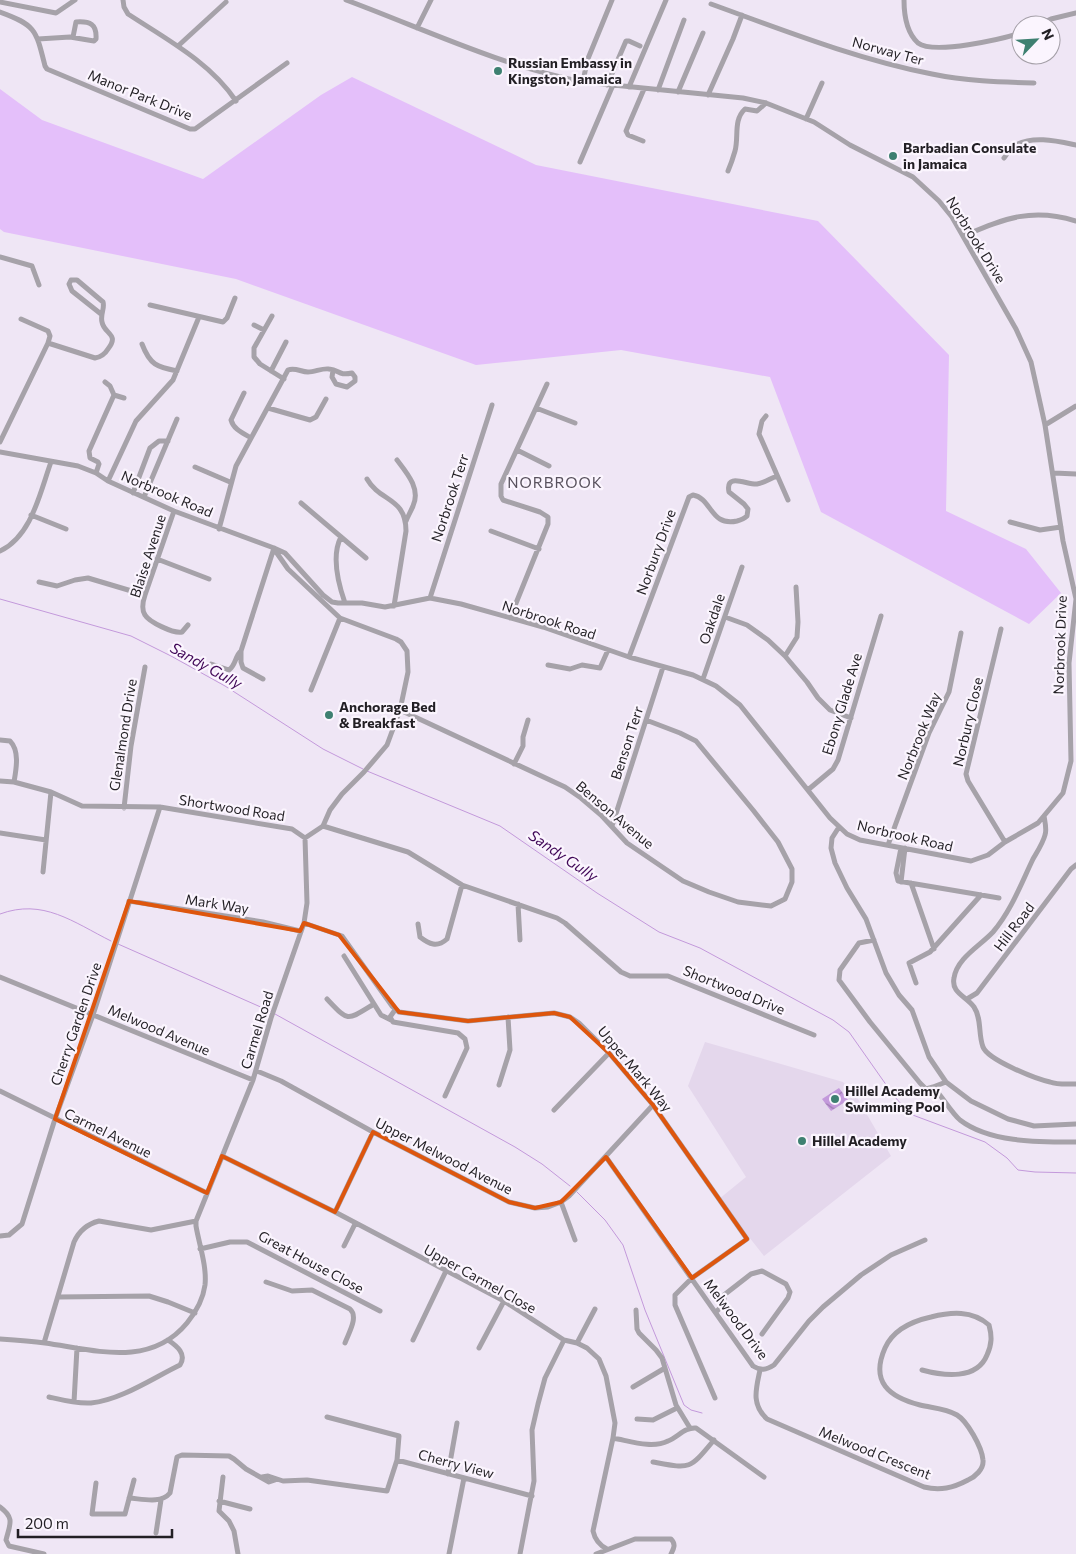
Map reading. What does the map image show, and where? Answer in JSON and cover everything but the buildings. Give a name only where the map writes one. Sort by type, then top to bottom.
[{"type":"street","points":[[0,2],[56,13],[75,0]]},
{"type":"street","name":"Norbrook Drive","points":[[346,0],[456,45],[559,78],[743,98],[766,103],[814,122],[850,145],[913,177],[939,201],[963,236],[1002,302],[1031,362],[1046,425],[1061,527],[1076,599],[1069,664],[1071,761],[1069,776],[1063,793],[1044,816]]},
{"type":"street","points":[[417,28],[431,0]]},
{"type":"street","points":[[583,82],[587,61],[612,0]]},
{"type":"street","points":[[629,87],[666,0]]},
{"type":"street","points":[[904,0],[904,13],[908,30],[919,43],[930,48],[974,44],[1011,35]]},
{"type":"street","points":[[122,1],[128,14],[202,64],[220,80],[236,101]]},
{"type":"street","points":[[178,46],[226,2]]},
{"type":"street","name":"Norway Ter","points":[[711,4],[820,43],[878,61],[933,75],[986,81],[1034,83]]},
{"type":"street","name":"Manor Park Drive","points":[[0,12],[28,23],[38,39],[44,66],[47,69],[187,128],[194,129],[288,63]]},
{"type":"street","points":[[1061,17],[1076,14]]},
{"type":"street","points":[[708,95],[742,15]]},
{"type":"street","points":[[658,90],[684,20]]},
{"type":"street","points":[[38,39],[73,37],[94,40],[96,39],[97,30],[91,24],[76,22],[73,37]]},
{"type":"street","points":[[678,92],[703,33]]},
{"type":"street","points":[[580,162],[626,41],[640,46]]},
{"type":"street","points":[[806,119],[822,83]]},
{"type":"street","points":[[643,140],[628,135],[626,131],[644,88]]},
{"type":"street","points":[[728,171],[736,150],[738,121],[742,113],[745,109],[758,111],[766,103]]},
{"type":"street","points":[[1004,158],[1013,147],[1025,141],[1046,140],[1076,145]]},
{"type":"street","points":[[963,236],[1017,216],[1034,214],[1076,221]]},
{"type":"street","points":[[0,257],[32,266],[39,285]]},
{"type":"street","points":[[48,343],[95,358],[106,352],[113,340],[103,327],[103,302],[77,280],[71,280],[69,284],[72,290],[102,314]]},
{"type":"street","points":[[150,305],[223,322],[228,318],[235,298]]},
{"type":"street","points":[[108,482],[136,421],[173,380],[178,371],[199,316]]},
{"type":"street","points":[[272,316],[254,348],[254,357],[260,364],[284,379]]},
{"type":"street","points":[[0,442],[50,336],[48,331],[21,319]]},
{"type":"street","points":[[254,324],[264,330]]},
{"type":"street","points":[[271,371],[286,342]]},
{"type":"street","points":[[142,344],[151,362],[162,368],[178,371]]},
{"type":"street","points":[[219,529],[230,482],[236,466],[288,370],[291,368],[306,372],[324,369],[333,370],[341,374],[352,373],[355,381],[347,387],[336,384],[332,376],[333,370]]},
{"type":"street","points":[[96,473],[99,464],[90,458],[89,451],[114,395],[110,386],[105,382]]},
{"type":"street","points":[[510,618],[547,530],[548,517],[540,512],[504,500],[500,496],[501,484],[547,384]]},
{"type":"street","points":[[244,393],[231,420],[238,431],[251,438]]},
{"type":"street","points":[[114,395],[124,398]]},
{"type":"street","points":[[268,408],[310,420],[316,417],[326,399]]},
{"type":"street","name":"Norbrook Terr","points":[[430,598],[492,405]]},
{"type":"street","points":[[1046,425],[1076,406]]},
{"type":"street","points":[[536,408],[575,423]]},
{"type":"street","points":[[766,416],[762,421],[759,434],[788,500]]},
{"type":"street","points":[[144,497],[177,419]]},
{"type":"street","points":[[133,493],[150,448],[159,441],[168,441]]},
{"type":"street","points":[[517,450],[548,466]]},
{"type":"street","name":"Norbrook Road","points":[[0,452],[68,464],[96,473],[108,482],[174,511],[274,548],[285,553],[327,598],[338,603],[362,603],[385,607],[430,598],[461,604],[543,627],[629,657],[703,679],[716,686],[740,705],[809,789],[821,807],[839,827],[852,837],[971,861],[988,855],[1005,842],[1038,823],[1044,816]]},
{"type":"street","points":[[397,460],[408,474],[415,489],[414,504],[406,520]]},
{"type":"street","points":[[0,551],[13,542],[28,522],[51,462]]},
{"type":"street","points":[[195,467],[230,482]]},
{"type":"street","points":[[1054,473],[1076,474]]},
{"type":"street","name":"Norbury Drive","points":[[629,657],[689,497],[693,495],[699,497],[721,521],[744,520],[748,509],[729,492],[730,482],[735,480],[756,484],[777,476]]},
{"type":"street","points":[[366,479],[371,487],[398,506],[406,520],[406,531],[394,606]]},
{"type":"street","points":[[301,503],[366,558]]},
{"type":"street","name":"Blaise Avenue","points":[[174,511],[142,604],[144,615],[174,633],[182,632],[188,625]]},
{"type":"street","points":[[31,514],[66,529]]},
{"type":"street","points":[[1010,522],[1040,530],[1061,527]]},
{"type":"street","points":[[491,531],[539,550]]},
{"type":"street","points":[[342,537],[337,549],[337,572],[345,603]]},
{"type":"street","points":[[274,548],[288,569],[340,618],[396,639],[406,647],[408,657],[408,672],[400,710],[384,751],[342,794],[330,810],[323,826],[305,838]]},
{"type":"street","points":[[263,679],[243,668],[241,662],[242,651],[274,548]]},
{"type":"street","points":[[157,559],[209,579]]},
{"type":"street","name":"Oakdale","points":[[703,679],[742,567]]},
{"type":"street","points":[[39,582],[58,586],[88,578],[145,594]]},
{"type":"street","points":[[785,656],[797,637],[796,587]]},
{"type":"street","name":"Ebony Glade Ave","points":[[809,789],[833,769],[838,760],[881,616]]},
{"type":"street","points":[[725,617],[747,625],[768,640],[785,656],[818,698],[830,710],[851,718]]},
{"type":"street","points":[[310,690],[340,618]]},
{"type":"street","name":"Norbury Close","points":[[1001,629],[966,774],[968,781],[1005,842]]},
{"type":"street","name":"Norbrook Way","points":[[888,845],[929,733],[949,692],[961,633]]},
{"type":"street","points":[[548,665],[570,669],[582,665],[600,668],[608,650]]},
{"type":"street","points":[[212,664],[229,670],[234,665],[238,654],[242,651]]},
{"type":"street","name":"Glenalmond Drive","points":[[124,808],[131,746],[145,667]]},
{"type":"street","name":"Benson Terr","points":[[612,826],[663,667]]},
{"type":"street","name":"Benson Avenue","points":[[400,710],[565,787],[581,798],[612,826],[627,843],[683,881],[738,902],[771,906],[785,899],[792,882],[792,869],[778,842],[711,757],[696,741],[646,720]]},
{"type":"street","points":[[514,764],[523,746],[523,737],[528,720]]},
{"type":"street","points":[[0,740],[10,741],[14,747],[16,764],[14,782]]},
{"type":"street","name":"Shortwood Road","points":[[0,781],[14,782],[51,792],[82,806],[160,807],[292,829],[305,838]]},
{"type":"street","points":[[43,872],[51,792]]},
{"type":"street","name":"Cherry Garden Drive","points":[[0,1236],[8,1235],[22,1224],[55,1119],[93,1015],[160,807]]},
{"type":"street","points":[[1044,816],[1046,834],[1004,920],[965,958],[954,977],[954,987],[957,993],[967,999],[974,1008],[978,1017],[983,1046],[988,1053],[1001,1062],[1030,1076],[1051,1083],[1076,1084]]},
{"type":"street","name":"Shortwood Drive","points":[[323,826],[408,852],[462,885],[550,914],[565,923],[621,972],[630,976],[668,976],[814,1035]]},
{"type":"street","points":[[839,827],[832,838],[831,848],[835,863],[847,888],[866,919],[886,973],[899,995],[912,1010],[929,1057],[946,1082],[972,1101],[1008,1119],[1034,1126],[1076,1124]]},
{"type":"street","points":[[0,833],[46,840]]},
{"type":"street","name":"Carmel Road","points":[[196,1221],[254,1080],[271,1018],[304,923],[307,903],[305,838]]},
{"type":"street","points":[[903,848],[901,882],[999,898]]},
{"type":"street","name":"Hill Road","points":[[967,999],[977,993],[987,981],[1070,869],[1076,865]]},
{"type":"street","points":[[911,883],[934,949]]},
{"type":"street","points":[[418,924],[420,937],[429,943],[444,942],[447,939],[462,885]]},
{"type":"street","points":[[916,983],[909,963],[934,949],[981,895]]},
{"type":"street","name":"Mark Way","points":[[129,901],[263,922],[300,931]]},
{"type":"street","points":[[518,904],[520,940]]},
{"type":"street","points":[[304,923],[342,936],[395,1010],[390,1020]]},
{"type":"street","points":[[874,940],[859,943],[840,970],[839,980],[920,1084],[926,1089],[946,1082]]},
{"type":"street","points":[[344,956],[383,1017],[393,1022],[458,1033],[465,1039],[467,1048],[445,1096]]},
{"type":"street","name":"Melwood Avenue","points":[[0,978],[254,1080]]},
{"type":"street","points":[[327,999],[348,1018],[374,1004]]},
{"type":"street","name":"Upper Mark Way","points":[[395,1010],[404,1013],[468,1021],[554,1013],[562,1014],[579,1023],[609,1053],[652,1105],[747,1239],[692,1278]]},
{"type":"street","points":[[499,1085],[510,1050],[508,1017]]},
{"type":"street","points":[[554,1110],[609,1053]]},
{"type":"street","name":"Upper Melwood Avenue","points":[[257,1071],[281,1081],[373,1132],[509,1202],[535,1208],[548,1207],[561,1202],[569,1196],[652,1105]]},
{"type":"street","points":[[934,1087],[960,1120],[990,1135],[1043,1142],[1076,1142]]},
{"type":"street","name":"Carmel Avenue","points":[[0,1091],[207,1193]]},
{"type":"street","points":[[335,1212],[373,1132]]},
{"type":"street","name":"Upper Carmel Close","points":[[222,1156],[335,1212],[504,1301],[564,1340],[587,1348],[599,1360],[606,1376],[615,1423],[593,1531],[596,1541],[607,1549]]},
{"type":"street","name":"Melwood Drive","points":[[606,1156],[753,1366],[760,1370],[774,1365],[809,1321],[861,1276],[891,1256],[925,1240]]},
{"type":"street","points":[[561,1202],[575,1240]]},
{"type":"street","points":[[0,1339],[128,1353],[149,1349],[168,1340],[177,1334],[195,1314],[200,1304],[205,1284],[196,1221],[151,1230],[99,1221],[92,1223],[78,1233],[44,1343]]},
{"type":"street","points":[[344,1246],[355,1224]]},
{"type":"street","name":"Great House Close","points":[[200,1248],[230,1242],[247,1242],[380,1311]]},
{"type":"street","points":[[413,1340],[446,1271]]},
{"type":"street","points":[[716,1312],[724,1304],[724,1295],[751,1274],[762,1271],[786,1284],[790,1292],[788,1298],[762,1334]]},
{"type":"street","points":[[692,1278],[678,1290],[674,1300],[715,1398]]},
{"type":"street","points":[[266,1282],[292,1291],[312,1290],[350,1309],[354,1314],[344,1343]]},
{"type":"street","points":[[335,1300],[340,1290]]},
{"type":"street","points":[[58,1297],[149,1296],[195,1314]]},
{"type":"street","points":[[480,1348],[504,1301]]},
{"type":"street","points":[[577,1343],[595,1309]]},
{"type":"street","points":[[636,1310],[637,1329],[659,1354],[677,1408],[690,1428]]},
{"type":"street","name":"Melwood Crescent","points":[[760,1370],[755,1400],[759,1410],[767,1419],[924,1487],[935,1490],[946,1489],[973,1478],[982,1466],[983,1460],[973,1434],[965,1422],[950,1411],[920,1405],[898,1398],[891,1393],[884,1386],[880,1376],[882,1356],[895,1334],[906,1326],[927,1318],[947,1313],[964,1314],[975,1316],[989,1324],[992,1340],[985,1361],[977,1368],[964,1374],[939,1374],[922,1370]]},
{"type":"street","points":[[49,1397],[89,1403],[118,1396],[180,1365],[182,1356],[176,1345],[168,1340]]},
{"type":"street","points":[[520,1554],[534,1481],[532,1430],[545,1378],[564,1340]]},
{"type":"street","points":[[74,1402],[77,1348]]},
{"type":"street","points":[[633,1387],[665,1368]]},
{"type":"street","points":[[637,1419],[653,1420],[677,1408]]},
{"type":"street","name":"Cherry View","points":[[327,1416],[399,1436],[397,1460],[532,1496]]},
{"type":"street","points":[[448,1474],[457,1423]]},
{"type":"street","points":[[613,1438],[659,1444],[667,1442],[690,1428],[700,1430],[764,1477]]},
{"type":"street","points":[[653,1462],[679,1467],[688,1466],[697,1462],[714,1440]]},
{"type":"street","points":[[130,1498],[160,1500],[170,1493],[179,1455],[228,1456],[246,1469],[262,1477],[268,1476],[275,1480],[307,1480],[385,1492],[389,1490],[397,1460]]},
{"type":"street","points":[[223,1477],[219,1511],[228,1521],[234,1532],[238,1554]]},
{"type":"street","points":[[449,1554],[464,1478]]},
{"type":"street","points":[[96,1483],[92,1514],[125,1514],[134,1480]]},
{"type":"street","points":[[156,1533],[160,1500]]},
{"type":"street","points":[[219,1501],[250,1510]]},
{"type":"street","points":[[0,1507],[10,1518],[6,1540],[10,1546],[44,1554]]},
{"type":"street","points":[[596,1554],[635,1539],[671,1539],[674,1542],[675,1548],[671,1554]]},
{"type":"highlighted area","points":[[129,901],[300,931],[304,923],[339,935],[399,1012],[468,1021],[554,1013],[570,1017],[609,1053],[653,1105],[747,1239],[692,1278],[606,1157],[561,1202],[535,1208],[509,1202],[373,1132],[335,1212],[222,1156],[207,1193],[55,1119]]},
{"type":"shaded area","points":[[352,77],[536,165],[818,221],[949,355],[946,511],[1026,549],[1061,593],[1029,624],[821,512],[770,377],[621,350],[476,365],[236,279],[4,232],[0,229],[0,89],[42,120],[203,179],[321,95]]},
{"type":"shaded area","name":"Hillel Academy","points":[[705,1042],[843,1082],[858,1099],[891,1156],[764,1256],[719,1199],[746,1177],[688,1086]]},
{"type":"water","name":"Hillel Academy Swimming Pool","points":[[839,1088],[848,1100],[831,1111],[822,1099]]},
{"type":"waterway","name":"Sandy Gully","points":[[0,599],[131,636],[225,686],[323,749],[363,769]]},
{"type":"waterway","name":"Sandy Gully","points":[[367,771],[500,826],[597,893],[659,932],[700,948],[833,1020],[849,1032],[894,1096],[910,1114],[985,1142],[1007,1158],[1018,1170],[1076,1173]]},
{"type":"waterway","points":[[0,914],[30,909],[57,914],[111,941]]},
{"type":"waterway","points":[[118,944],[272,1012]]},
{"type":"waterway","points":[[275,1014],[515,1147],[542,1164],[570,1186]]},
{"type":"waterway","points":[[577,1192],[605,1220],[623,1245],[645,1310],[684,1405],[691,1410],[702,1413]]},
{"type":"place","name":"Russian Embassy in Kingston, Jamaica","points":[[498,71]]},
{"type":"place","name":"Barbadian Consulate in Jamaica","points":[[893,156]]},
{"type":"place","name":"Anchorage Bed & Breakfast","points":[[329,715]]},
{"type":"place","name":"Hillel Academy Swimming Pool","points":[[835,1099]]},
{"type":"place","name":"Hillel Academy","points":[[802,1141]]},
{"type":"district","name":"NORBROOK","points":[[555,483]]}]
